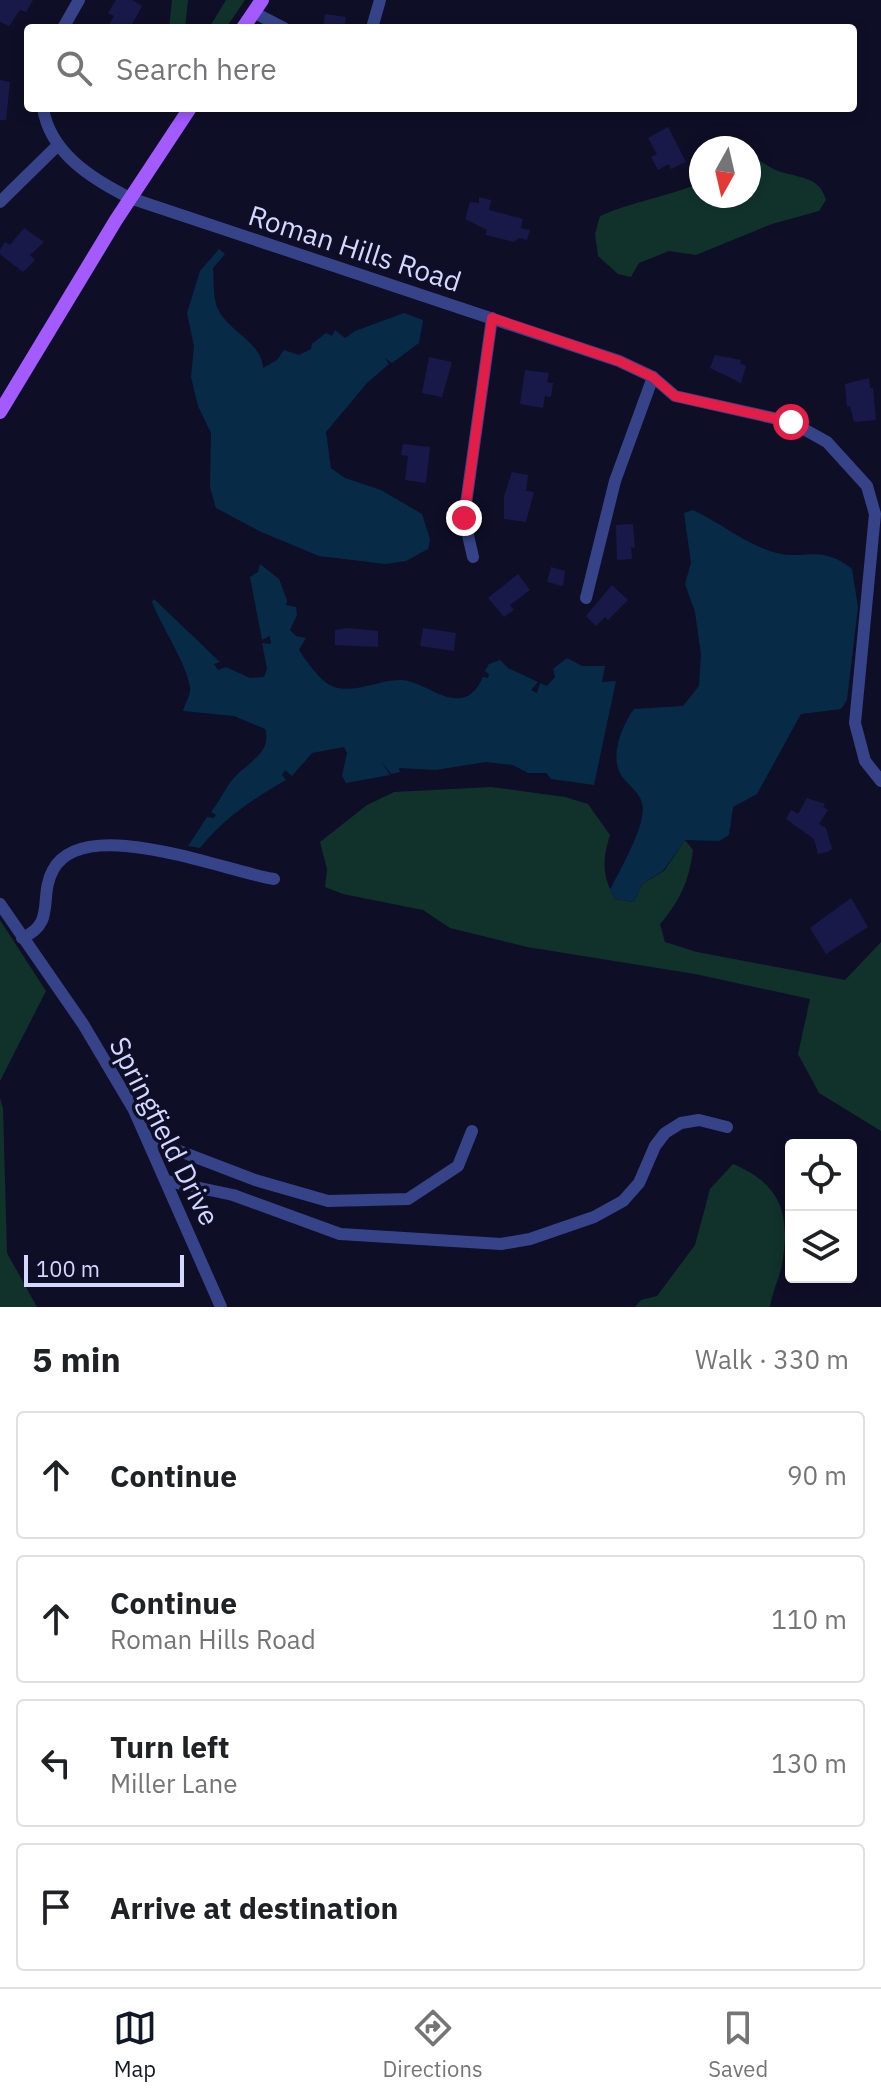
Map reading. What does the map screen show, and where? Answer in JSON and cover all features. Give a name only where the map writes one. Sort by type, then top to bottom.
[{"type":"main road","points":[[246,24],[257,6]]},
{"type":"main road","points":[[0,412],[130,198],[187,112]]},
{"type":"street","points":[[65,24],[79,0]]},
{"type":"street","points":[[373,24],[380,0]]},
{"type":"street","points":[[257,6],[279,24]]},
{"type":"street","points":[[0,202],[58,145],[45,112]]},
{"type":"street","name":"Roman Hills Road","points":[[58,145],[89,174],[130,198],[619,361],[653,377],[675,396],[791,422],[827,442],[867,486],[875,514],[875,540],[855,723],[865,761],[881,781]]},
{"type":"street","points":[[473,557],[464,518],[492,318]]},
{"type":"street","points":[[586,598],[615,481],[653,377]]},
{"type":"street","points":[[22,938],[36,932],[41,925],[48,883],[61,858],[91,844],[139,848],[274,879]]},
{"type":"street","name":"Springfield Drive","points":[[0,904],[83,1024],[148,1139],[221,1307]]},
{"type":"street","points":[[167,1181],[233,1195],[340,1234],[501,1244],[530,1239],[594,1217],[623,1201],[639,1183],[655,1146],[665,1133],[681,1123],[699,1120],[727,1127]]},
{"type":"street","points":[[148,1139],[255,1180],[328,1201],[395,1200],[408,1199],[458,1166],[472,1131]]},
{"type":"green space","points":[[172,0],[188,0],[185,24],[169,24]]},
{"type":"green space","points":[[226,0],[245,0],[229,24],[211,24]]},
{"type":"green space","points":[[761,161],[774,169],[813,182],[819,186],[826,200],[819,211],[772,224],[696,255],[669,251],[639,263],[631,277],[618,274],[598,256],[595,234],[600,216],[689,187],[689,208],[761,208]]},
{"type":"green space","points":[[491,787],[565,797],[588,804],[610,835],[605,868],[615,899],[634,902],[642,884],[664,871],[685,840],[693,850],[691,861],[682,890],[660,924],[665,942],[697,952],[845,980],[881,942],[881,1131],[819,1093],[798,1054],[810,999],[695,974],[527,947],[450,928],[423,910],[343,894],[325,887],[327,869],[320,842],[367,805],[394,792]]},
{"type":"green space","points":[[0,920],[46,991],[0,1081]]},
{"type":"green space","points":[[0,1098],[3,1108],[7,1253],[37,1307],[0,1307]]},
{"type":"green space","points":[[733,1164],[762,1181],[779,1203],[785,1231],[784,1247],[770,1307],[635,1307],[641,1300],[657,1296],[695,1245],[710,1189]]},
{"type":"water","points":[[219,249],[225,254],[213,268],[217,307],[228,323],[257,351],[263,368],[277,360],[284,350],[299,355],[311,349],[312,344],[326,333],[332,336],[335,330],[345,338],[355,331],[404,313],[423,320],[419,343],[392,363],[385,358],[389,364],[367,383],[326,432],[331,468],[345,478],[381,490],[422,514],[430,539],[428,549],[406,561],[385,564],[319,556],[261,532],[216,508],[210,487],[211,433],[198,406],[191,377],[194,346],[187,313],[200,271]]},
{"type":"water","points":[[693,510],[770,551],[830,556],[852,569],[858,607],[847,700],[841,709],[801,714],[757,794],[733,807],[729,835],[719,841],[685,840],[663,871],[642,884],[634,902],[615,899],[610,890],[637,834],[643,812],[640,799],[617,765],[617,748],[622,731],[634,709],[683,706],[699,686],[701,655],[695,612],[685,584],[691,563],[684,513]]},
{"type":"water","points":[[260,564],[279,579],[286,605],[296,607],[297,615],[290,630],[296,636],[306,638],[299,650],[320,677],[336,688],[401,680],[446,697],[461,698],[472,693],[483,677],[488,678],[489,674],[485,671],[489,664],[500,660],[508,668],[538,682],[531,690],[537,693],[540,683],[547,686],[555,677],[553,669],[567,658],[582,666],[605,666],[602,682],[616,681],[594,785],[551,779],[546,773],[528,773],[513,765],[486,762],[435,770],[399,768],[400,772],[391,774],[381,761],[390,775],[346,783],[342,776],[347,753],[344,747],[312,753],[292,776],[285,770],[282,775],[286,780],[240,810],[200,848],[188,846],[207,817],[214,818],[216,815],[211,812],[232,780],[262,751],[265,729],[234,716],[183,711],[190,690],[188,678],[152,602],[154,599],[220,662],[214,664],[218,670],[226,667],[250,678],[264,677],[267,669],[262,643],[271,644],[270,636],[262,640],[250,577],[258,572]]},
{"type":"building","points":[[0,0],[33,0],[26,12],[20,10],[9,26],[0,22]]},
{"type":"building","points":[[116,0],[132,0],[142,6],[132,24],[109,24],[114,16],[108,13]]},
{"type":"building","points":[[325,14],[346,17],[345,24],[324,24]]},
{"type":"building","points":[[0,80],[10,82],[6,120],[0,120]]},
{"type":"building","points":[[668,127],[686,162],[671,169],[669,164],[658,170],[651,157],[657,154],[648,138]]},
{"type":"building","points":[[479,197],[491,200],[489,210],[523,219],[521,228],[530,230],[527,240],[519,238],[514,242],[486,235],[487,230],[465,219],[470,202],[479,203]]},
{"type":"building","points":[[24,228],[44,242],[30,255],[35,260],[23,272],[0,254],[0,250],[5,242],[10,245]]},
{"type":"building","points":[[715,355],[741,360],[740,363],[746,366],[741,383],[710,368]]},
{"type":"building","points":[[429,357],[452,362],[442,397],[422,393]]},
{"type":"building","points":[[525,370],[549,373],[547,382],[553,383],[551,397],[545,396],[543,408],[520,404]]},
{"type":"building","points":[[869,378],[876,420],[854,422],[850,406],[847,407],[845,384]]},
{"type":"building","points":[[403,444],[430,447],[426,483],[405,480],[408,456],[401,455]]},
{"type":"building","points":[[512,472],[528,475],[526,491],[534,492],[526,522],[504,519],[504,496]]},
{"type":"building","points":[[633,524],[635,548],[631,547],[632,559],[617,560],[616,525]]},
{"type":"building","points":[[551,567],[565,571],[563,586],[547,582]]},
{"type":"building","points":[[518,574],[530,590],[510,605],[514,610],[504,617],[488,598]]},
{"type":"building","points":[[612,585],[628,600],[608,620],[605,617],[596,626],[586,616]]},
{"type":"building","points":[[423,628],[456,633],[454,651],[420,646]]},
{"type":"building","points":[[335,630],[378,631],[378,647],[335,645]]},
{"type":"building","points":[[807,798],[825,804],[823,807],[828,810],[819,824],[826,828],[832,849],[827,852],[818,854],[814,839],[786,819],[791,810],[798,814]]},
{"type":"building","points":[[851,898],[868,927],[826,954],[810,928]]},
{"type":"route","points":[[464,518],[492,318],[619,361],[653,377],[675,396],[791,422]]}]
